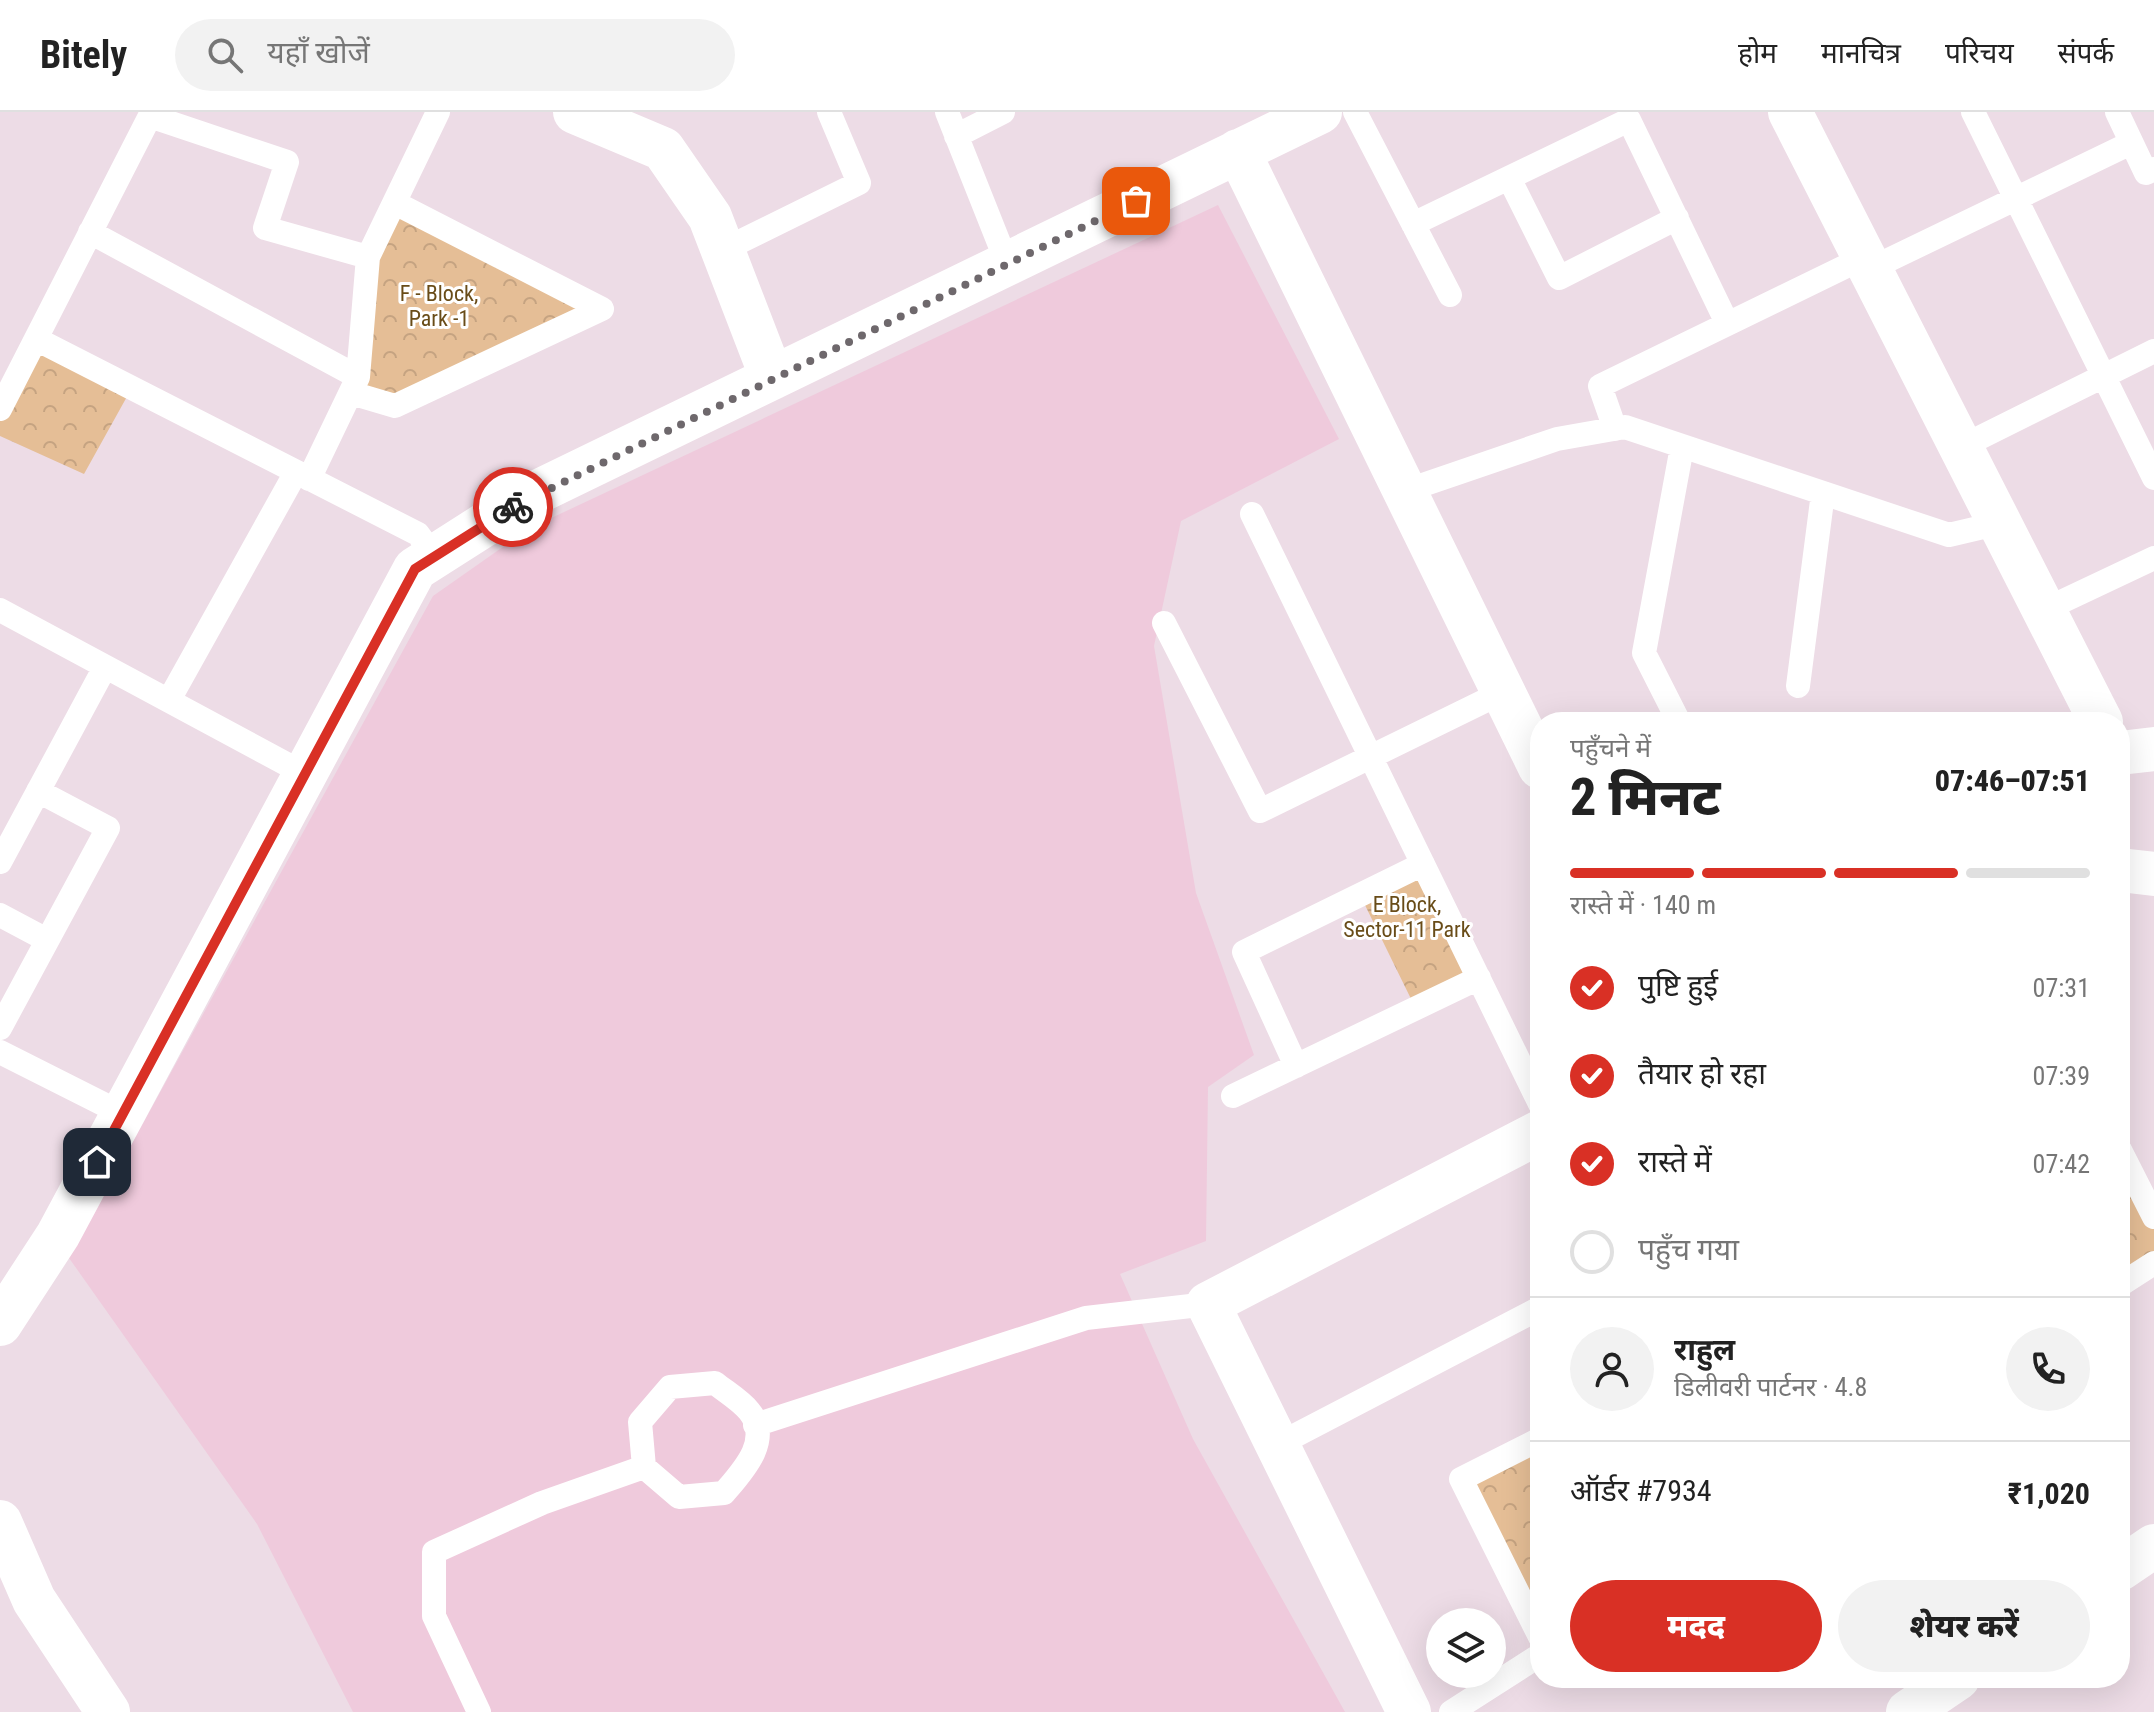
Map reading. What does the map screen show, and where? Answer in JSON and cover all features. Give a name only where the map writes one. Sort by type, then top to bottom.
[{"type":"street","points":[[575,112],[663,149],[710,217],[772,378]]},
{"type":"street","points":[[0,1324],[58,1235],[415,569],[531,495],[1320,112]]},
{"type":"street","points":[[1790,112],[2096,712]]},
{"type":"street","points":[[1238,151],[1530,747]]},
{"type":"street","points":[[2130,752],[2154,749]]},
{"type":"street","points":[[2130,871],[2154,874]]},
{"type":"street","points":[[1409,1712],[1208,1304],[1530,1137]]},
{"type":"street","points":[[0,1522],[34,1600],[108,1712]]},
{"type":"street","points":[[2130,1562],[2154,1546]]},
{"type":"street","points":[[1908,1712],[1943,1688]]},
{"type":"lane","points":[[169,700],[355,385],[368,257],[438,112]]},
{"type":"lane","points":[[723,250],[859,183],[829,112]]},
{"type":"lane","points":[[947,112],[1007,263]]},
{"type":"lane","points":[[956,136],[1003,112]]},
{"type":"lane","points":[[1355,112],[1450,295]]},
{"type":"lane","points":[[1973,112],[2154,478]]},
{"type":"lane","points":[[2117,112],[2146,173],[2154,169]]},
{"type":"lane","points":[[0,409],[151,114],[287,162],[265,228],[368,257]]},
{"type":"lane","points":[[1413,224],[1629,120],[1727,323]]},
{"type":"lane","points":[[1615,429],[1600,386],[1727,323],[2016,199],[2131,143]]},
{"type":"lane","points":[[1509,178],[1559,278],[1677,218]]},
{"type":"lane","points":[[90,232],[395,406],[602,309],[395,203]]},
{"type":"lane","points":[[36,339],[418,534],[434,556]]},
{"type":"lane","points":[[1961,447],[2154,351]]},
{"type":"lane","points":[[1405,491],[1557,439],[1625,427],[1949,535],[2000,523]]},
{"type":"lane","points":[[1674,712],[1644,653],[1682,447]]},
{"type":"lane","points":[[1798,686],[1823,493]]},
{"type":"lane","points":[[1252,514],[1530,1083]]},
{"type":"lane","points":[[2044,610],[2154,558]]},
{"type":"lane","points":[[0,610],[305,774]]},
{"type":"lane","points":[[1164,623],[1260,811],[1503,692]]},
{"type":"lane","points":[[0,862],[105,667]]},
{"type":"lane","points":[[0,1028],[108,828],[38,791]]},
{"type":"lane","points":[[1296,1066],[1244,952],[1423,864]]},
{"type":"lane","points":[[0,915],[47,940]]},
{"type":"lane","points":[[1233,1096],[1479,978]]},
{"type":"lane","points":[[0,1052],[123,1114]]},
{"type":"lane","points":[[2130,1170],[2154,1217]]},
{"type":"lane","points":[[2130,1279],[2154,1263]]},
{"type":"lane","points":[[755,1425],[1086,1318],[1208,1304]]},
{"type":"lane","points":[[1277,1445],[1530,1313]]},
{"type":"lane","points":[[715,1383],[750,1412],[755,1425],[754,1458],[724,1493],[679,1497],[644,1467],[640,1422],[670,1387],[715,1383]]},
{"type":"lane","points":[[1530,1444],[1461,1479],[1530,1617]]},
{"type":"lane","points":[[479,1712],[434,1616],[434,1552],[542,1503],[644,1467]]},
{"type":"lane","points":[[1451,1712],[1530,1661]]},
{"type":"shaded area","points":[[1218,205],[1339,439],[1181,521],[1154,646],[1196,893],[1254,1055],[1208,1087],[1206,1241],[1120,1274],[1193,1439],[1345,1712],[353,1712],[257,1524],[69,1258],[433,596],[530,528]]},
{"type":"green space","name":"F - Block, Park -1","points":[[396,207],[598,309],[395,403],[357,389],[373,262]]},
{"type":"green space","points":[[37,344],[129,393],[84,474],[0,436],[0,417]]},
{"type":"green space","name":"E Block, Sector-11 Park","points":[[1421,870],[1472,977],[1413,1003],[1362,899]]},
{"type":"green space","points":[[2130,1179],[2154,1227],[2154,1257],[2130,1272]]},
{"type":"green space","points":[[1530,1450],[1530,1606],[1467,1482]]},
{"type":"way so far","points":[[513,507],[531,495],[1136,201]]},
{"type":"route","points":[[97,1162],[415,569],[513,507]]}]
